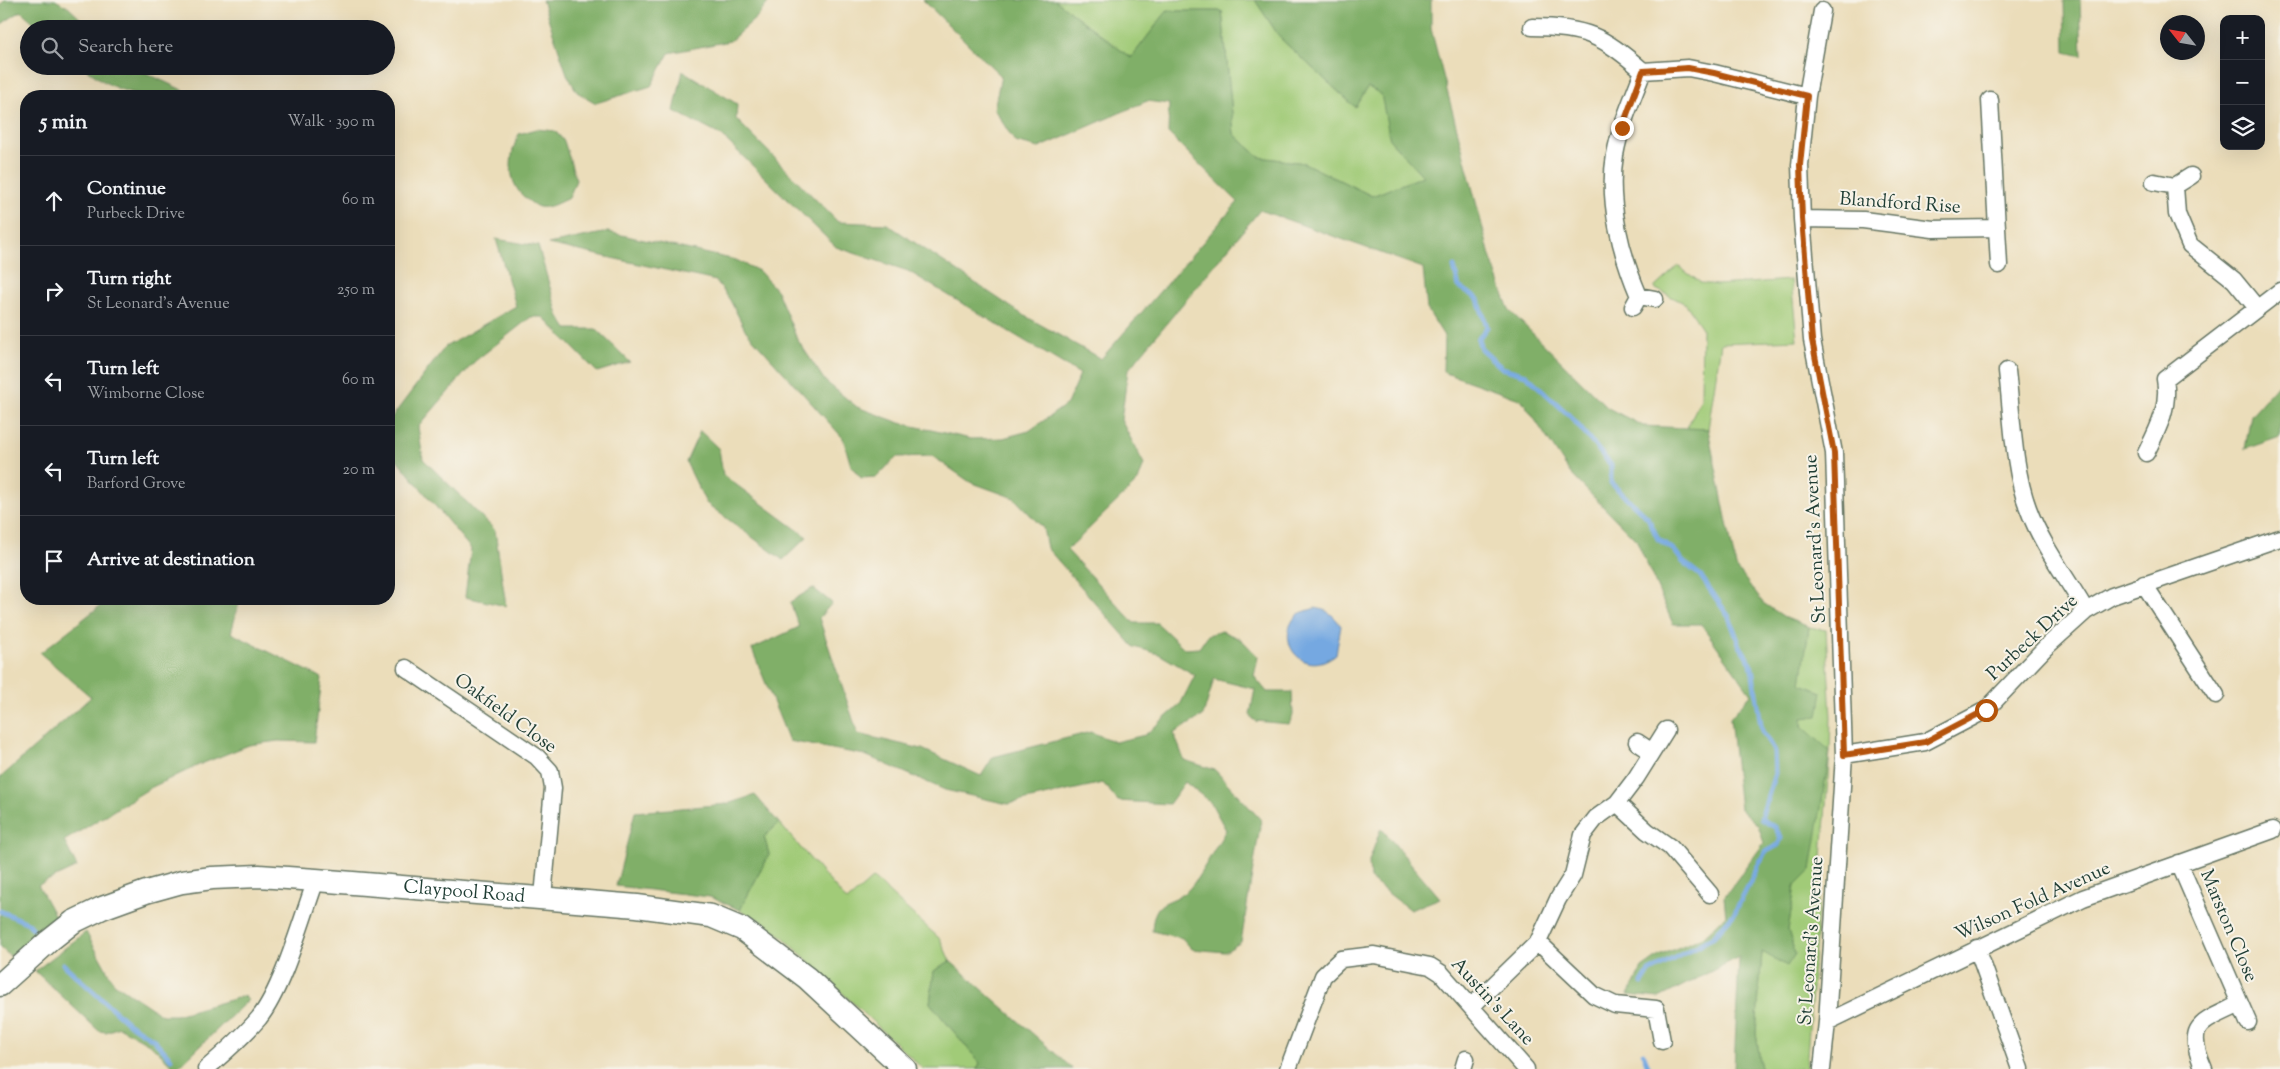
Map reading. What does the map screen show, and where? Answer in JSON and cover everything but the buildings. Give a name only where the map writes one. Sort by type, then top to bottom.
[{"type":"street","name":"St Leonard's Avenue","points":[[1822,11],[1807,96],[1800,165],[1802,219],[1812,340],[1834,453],[1844,755],[1827,1022],[1822,1069]]},
{"type":"street","points":[[1529,27],[1564,27],[1593,35],[1623,53],[1643,71],[1688,68],[1807,96]]},
{"type":"street","points":[[1643,71],[1622,128],[1615,155],[1612,185],[1617,222],[1626,262],[1643,301]]},
{"type":"street","points":[[1990,100],[1999,265]]},
{"type":"street","points":[[2154,182],[2174,186],[2191,176]]},
{"type":"street","points":[[2174,186],[2177,214],[2190,245],[2234,280],[2257,308]]},
{"type":"street","name":"Blandford Rise","points":[[1802,219],[1863,220],[1933,229],[1996,228]]},
{"type":"street","points":[[2146,453],[2160,426],[2166,404],[2165,379],[2280,291]]},
{"type":"street","points":[[2007,371],[2021,486],[2028,508],[2037,528],[2086,611]]},
{"type":"street","name":"Purbeck Drive","points":[[1844,755],[1925,742],[1986,710],[2045,648],[2086,611],[2112,596],[2280,538]]},
{"type":"street","points":[[2144,584],[2216,685]]},
{"type":"street","name":"Oakfield Close","points":[[406,668],[537,757],[550,771],[553,788],[543,897]]},
{"type":"street","points":[[1472,1006],[1538,942],[1558,899],[1573,875],[1583,835],[1596,818],[1617,803],[1666,730]]},
{"type":"street","points":[[1637,742],[1652,752]]},
{"type":"street","points":[[1617,803],[1647,831],[1670,847],[1710,894]]},
{"type":"street","name":"Wilson Fold Avenue","points":[[1827,1022],[2083,898],[2179,863],[2266,837]]},
{"type":"street","name":"Marston Close","points":[[2179,863],[2248,1022]]},
{"type":"street","name":"Claypool Road","points":[[0,985],[49,940],[74,922],[102,908],[146,892],[182,882],[212,878],[259,876],[543,897],[711,916],[742,929],[807,978],[905,1069]]},
{"type":"street","points":[[206,1069],[236,1043],[259,1018],[276,988],[316,880]]},
{"type":"street","points":[[1538,942],[1594,994],[1615,1005],[1656,1009],[1662,1041]]},
{"type":"street","points":[[1977,948],[2020,1069]]},
{"type":"street","name":"Austin's Lane","points":[[1288,1069],[1323,976],[1341,959],[1374,955],[1430,966],[1441,974],[1472,1006],[1526,1069]]},
{"type":"street","name":"Marston Close","points":[[2204,1069],[2194,1042],[2198,1027],[2204,1022],[2240,1004]]},
{"type":"green space","points":[[5,0],[55,0],[68,7],[82,20],[31,20],[21,11],[0,25],[0,5]]},
{"type":"green space","points":[[542,0],[770,0],[758,16],[730,41],[669,53],[651,86],[596,103],[577,92],[567,74]]},
{"type":"green space","points":[[923,0],[1055,0],[1131,58],[1167,11],[1222,11],[1234,134],[1259,157],[1304,163],[1372,196],[1423,176],[1390,140],[1381,94],[1368,87],[1355,107],[1281,39],[1255,0],[1431,0],[1431,29],[1490,256],[1509,310],[1608,408],[1643,426],[1708,429],[1736,567],[1763,603],[1786,618],[1809,627],[1801,684],[1822,692],[1818,716],[1802,718],[1802,726],[1830,751],[1811,870],[1795,886],[1788,930],[1795,954],[1787,966],[1762,952],[1756,1033],[1761,1069],[1734,1069],[1739,957],[1659,998],[1628,995],[1642,968],[1659,956],[1703,937],[1726,916],[1724,897],[1764,843],[1758,825],[1740,809],[1730,718],[1751,694],[1701,624],[1673,624],[1637,541],[1570,473],[1522,400],[1443,372],[1444,336],[1427,309],[1423,268],[1260,210],[1128,370],[1121,420],[1144,464],[1138,481],[1067,550],[1134,623],[1157,623],[1185,649],[1199,648],[1208,635],[1222,631],[1242,640],[1258,657],[1254,676],[1267,692],[1292,692],[1293,715],[1289,724],[1255,721],[1250,715],[1255,689],[1214,679],[1203,716],[1174,733],[1184,760],[1215,770],[1261,820],[1241,942],[1225,952],[1192,949],[1182,938],[1152,931],[1156,912],[1164,903],[1189,889],[1203,870],[1226,830],[1211,803],[1185,782],[1169,804],[1118,801],[1103,783],[1008,804],[945,790],[865,755],[789,741],[752,649],[799,627],[790,602],[813,588],[832,603],[819,618],[858,734],[922,749],[981,776],[993,757],[1091,732],[1115,742],[1145,735],[1180,705],[1195,675],[1159,654],[1134,647],[1047,548],[1043,528],[1014,498],[970,482],[932,456],[896,457],[877,477],[861,478],[851,466],[843,438],[746,331],[730,300],[716,281],[548,244],[608,232],[736,260],[759,271],[777,291],[797,339],[825,381],[857,407],[900,423],[971,439],[1003,438],[1029,431],[1067,404],[1080,374],[908,271],[836,247],[722,136],[674,111],[683,71],[737,104],[736,119],[838,222],[887,224],[1020,313],[1101,359],[1238,202],[1168,133],[1169,104],[1147,101],[1039,148],[1015,142],[994,109],[1001,76]]},
{"type":"green space","points":[[1055,0],[1255,0],[1281,39],[1355,107],[1368,87],[1382,94],[1390,140],[1423,176],[1372,196],[1304,163],[1259,157],[1234,134],[1222,11],[1167,11],[1131,58]]},
{"type":"green space","points":[[2064,0],[2080,0],[2082,56],[2065,52]]},
{"type":"green space","points":[[94,75],[150,75],[182,90],[123,90]]},
{"type":"green space","points":[[536,129],[555,131],[564,141],[576,180],[569,198],[546,207],[536,206],[522,194],[516,187],[511,170],[515,143],[519,134]]},
{"type":"green space","points":[[496,239],[538,246],[558,315],[567,329],[596,329],[630,362],[597,372],[543,317],[531,317],[475,361],[418,427],[423,459],[495,530],[506,606],[465,597],[471,549],[395,457],[395,413],[445,347],[516,306]]},
{"type":"green space","points":[[1678,266],[1701,283],[1717,285],[1791,280],[1797,340],[1721,343],[1708,429],[1686,429],[1701,399],[1702,328],[1686,304],[1654,288]]},
{"type":"green space","points":[[2280,382],[2280,437],[2245,449],[2251,415]]},
{"type":"green space","points":[[700,431],[719,449],[723,475],[807,537],[783,560],[706,503],[686,462]]},
{"type":"green space","points":[[101,605],[238,605],[231,633],[322,678],[314,742],[278,741],[249,745],[201,764],[150,788],[64,841],[77,867],[38,885],[57,920],[10,956],[0,947],[0,778],[91,697],[40,653]]},
{"type":"green space","points":[[1809,627],[1826,630],[1831,717],[1806,1069],[1761,1069],[1756,1033],[1762,952],[1795,954],[1788,930],[1795,886],[1811,870],[1802,718],[1822,692],[1801,684]]},
{"type":"green space","points":[[755,795],[779,823],[764,837],[769,854],[740,910],[710,897],[616,886],[635,812],[727,804]]},
{"type":"green space","points":[[779,823],[847,901],[873,878],[940,939],[950,961],[934,971],[930,1003],[980,1063],[977,1069],[923,1069],[783,937],[762,921],[740,910],[769,854],[764,837]]},
{"type":"green space","points":[[1381,828],[1440,898],[1410,910],[1370,879],[1369,861]]},
{"type":"green space","points":[[86,932],[114,983],[162,1015],[176,1015],[244,996],[248,1000],[176,1069],[151,1045],[119,1027],[106,1032],[99,1031],[35,971]]},
{"type":"green space","points":[[950,961],[1073,1069],[977,1069],[980,1063],[930,1003],[934,971]]},
{"type":"water","points":[[1315,608],[1330,613],[1341,626],[1336,654],[1324,661],[1313,663],[1303,660],[1295,654],[1290,645],[1288,635],[1290,625],[1297,615]]},
{"type":"waterway","points":[[1454,267],[1459,287],[1478,299],[1487,327],[1478,339],[1481,349],[1502,368],[1526,375],[1571,417],[1611,465],[1611,483],[1648,518],[1658,539],[1674,550],[1683,562],[1700,575],[1729,617],[1740,646],[1751,663],[1762,731],[1774,751],[1775,773],[1761,819],[1775,827],[1781,838],[1778,845],[1765,852],[1734,914],[1712,938],[1649,972],[1642,983]]},
{"type":"waterway","points":[[0,911],[28,923],[33,929]]},
{"type":"waterway","points":[[63,964],[128,1023],[154,1040],[171,1059]]},
{"type":"waterway","points":[[1643,1053],[1649,1069]]},
{"type":"route","points":[[1622,128],[1643,71],[1688,68],[1807,96],[1800,165],[1805,278],[1812,340],[1834,453],[1844,755],[1925,742],[1986,710]]}]
